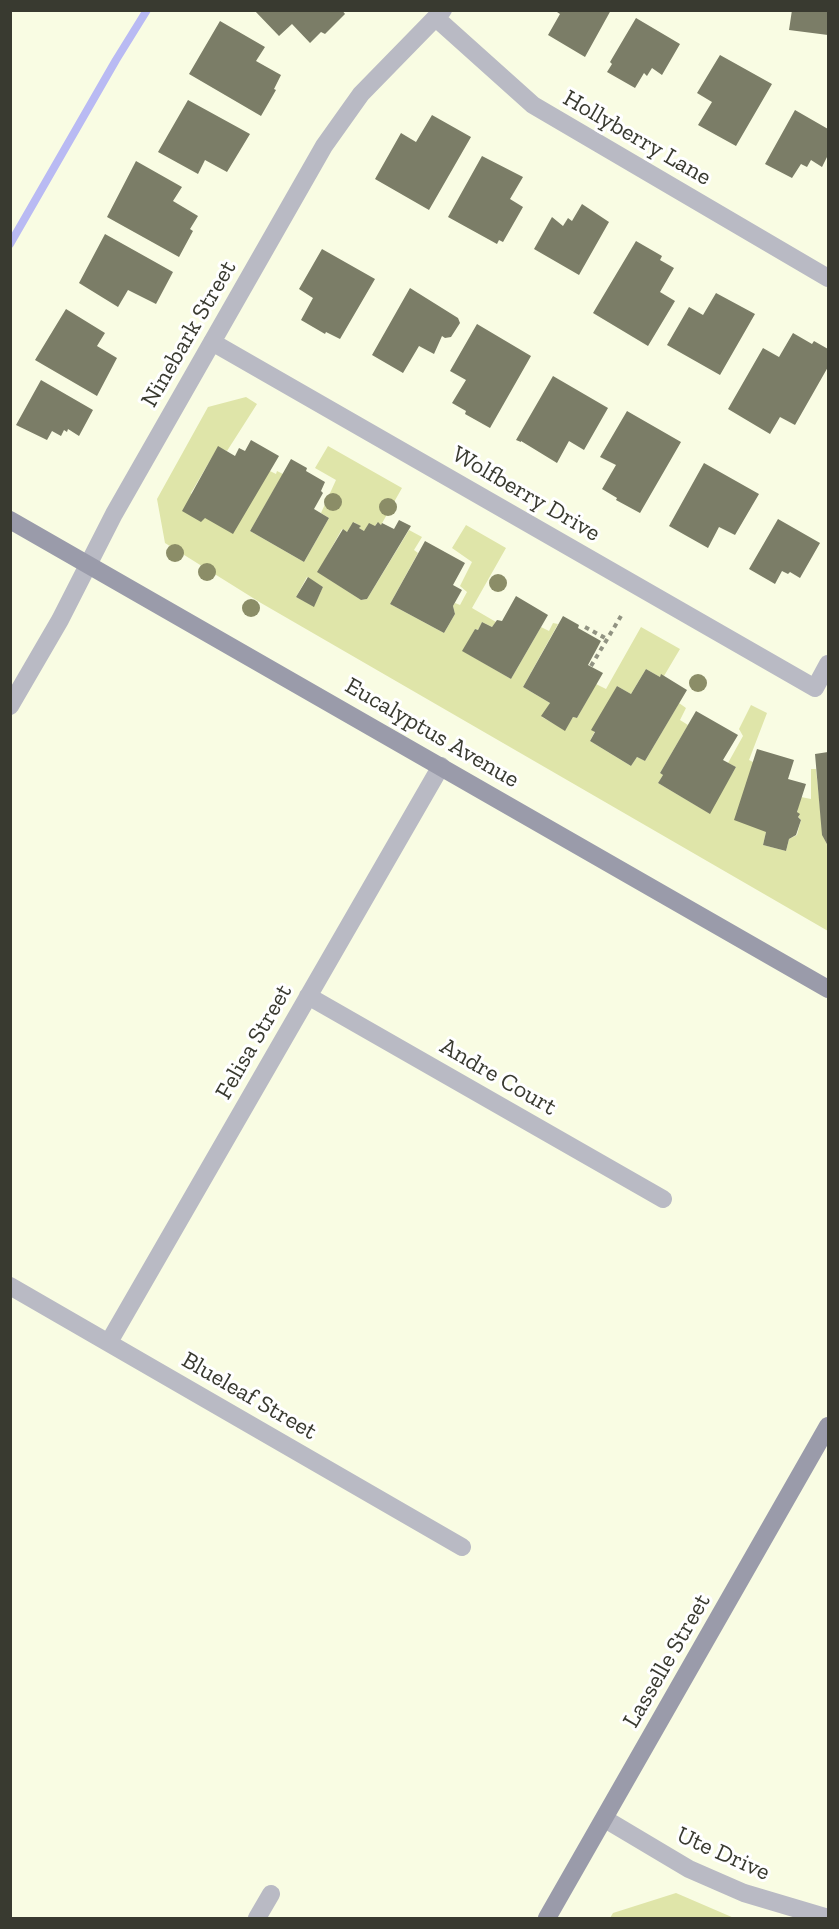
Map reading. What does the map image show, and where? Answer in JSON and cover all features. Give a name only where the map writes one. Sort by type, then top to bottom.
[{"type":"main road","name":"Eucalyptus Avenue","points":[[10,520],[441,765],[828,989]]},
{"type":"main road","name":"Lasselle Street","points":[[547,1918],[828,1426]]},
{"type":"street","name":"Hollyberry Lane","points":[[440,14],[533,105],[828,278]]},
{"type":"street","name":"Ninebark Street","points":[[10,706],[60,620],[114,514],[324,146],[361,94],[440,14]]},
{"type":"street","name":"Wolfberry Drive","points":[[212,342],[815,688],[828,664]]},
{"type":"street","name":"Felisa Street","points":[[109,1342],[441,765]]},
{"type":"street","name":"Andre Court","points":[[308,996],[663,1199]]},
{"type":"street","name":"Blueleaf Street","points":[[10,1286],[462,1547]]},
{"type":"street","name":"Ute Drive","points":[[605,1819],[689,1869],[744,1893],[828,1918]]},
{"type":"street","points":[[257,1918],[271,1894]]},
{"type":"path","points":[[591,666],[621,616]]},
{"type":"path","points":[[585,627],[607,639]]},
{"type":"green space","points":[[246,397],[257,404],[227,451],[218,447],[191,493],[205,518],[270,471],[276,474],[277,471],[283,474],[250,531],[304,562],[329,518],[321,513],[336,480],[315,468],[328,446],[402,488],[381,525],[377,523],[364,531],[354,522],[347,532],[342,529],[318,572],[361,600],[367,599],[409,530],[422,537],[414,550],[418,553],[390,604],[444,633],[455,614],[453,606],[455,603],[460,605],[467,592],[460,586],[472,562],[452,548],[466,525],[506,548],[472,608],[496,622],[492,627],[482,622],[478,630],[475,629],[463,651],[511,679],[541,627],[549,631],[553,623],[558,624],[523,687],[550,703],[542,717],[565,730],[573,717],[577,718],[596,684],[606,689],[641,627],[680,649],[664,676],[660,677],[646,669],[631,694],[617,686],[590,741],[631,766],[637,757],[645,761],[679,703],[686,708],[680,720],[688,725],[660,773],[663,775],[658,783],[709,813],[736,767],[728,763],[743,736],[739,729],[751,705],[767,713],[749,760],[753,762],[766,832],[763,845],[786,851],[789,839],[797,835],[801,820],[797,812],[801,797],[811,799],[811,769],[816,769],[823,836],[828,846],[828,931],[261,603],[165,543],[157,499],[208,407]],"holes":[[[307,577],[323,587],[314,606],[296,597]]]},
{"type":"green space","points":[[676,1893],[734,1918],[610,1918],[613,1913]]},
{"type":"building","points":[[254,10],[342,10],[345,14],[325,34],[321,32],[310,43],[292,24],[279,36]]},
{"type":"building","points":[[554,10],[611,10],[585,57],[548,35],[560,14]]},
{"type":"building","points":[[792,10],[828,10],[828,35],[789,30]]},
{"type":"building","points":[[636,18],[680,44],[662,75],[652,68],[647,76],[644,73],[635,88],[607,72],[612,64],[610,62]]},
{"type":"building","points":[[220,21],[265,47],[256,61],[281,75],[274,89],[276,90],[261,116],[189,74]]},
{"type":"building","points":[[720,55],[772,84],[736,146],[698,125],[712,102],[697,93]]},
{"type":"building","points":[[188,100],[250,134],[227,172],[205,160],[198,174],[158,152]]},
{"type":"building","points":[[795,110],[828,129],[828,155],[822,167],[811,160],[807,167],[801,164],[792,178],[765,164]]},
{"type":"building","points":[[432,115],[471,137],[429,210],[375,179],[401,133],[416,142]]},
{"type":"building","points":[[482,156],[523,177],[510,199],[523,207],[503,242],[499,240],[497,244],[448,217]]},
{"type":"building","points":[[136,161],[182,187],[173,201],[198,216],[179,257],[107,217]]},
{"type":"building","points":[[582,204],[609,222],[579,275],[534,249],[552,217],[563,226],[568,218],[572,221]]},
{"type":"building","points":[[105,234],[173,272],[156,304],[128,290],[118,307],[79,283]]},
{"type":"building","points":[[636,241],[662,256],[660,260],[674,268],[660,292],[675,301],[648,346],[593,313]]},
{"type":"building","points":[[322,249],[375,279],[340,339],[326,332],[325,334],[301,320],[313,298],[299,289]]},
{"type":"building","points":[[410,288],[458,318],[460,323],[451,337],[442,336],[434,354],[419,346],[403,373],[372,355]]},
{"type":"building","points":[[716,293],[755,314],[720,375],[667,345],[689,307],[703,315]]},
{"type":"building","points":[[66,309],[105,333],[97,346],[117,358],[97,396],[35,360]]},
{"type":"building","points":[[477,324],[531,356],[490,428],[465,414],[466,411],[452,403],[466,380],[450,371]]},
{"type":"building","points":[[793,333],[812,344],[814,341],[828,349],[828,367],[795,425],[780,417],[770,434],[728,409],[763,348],[779,357]]},
{"type":"building","points":[[553,376],[608,408],[584,450],[569,441],[557,463],[516,440]]},
{"type":"building","points":[[41,380],[93,410],[79,436],[68,429],[67,432],[64,430],[61,436],[52,431],[47,440],[16,425]]},
{"type":"building","points":[[627,411],[681,442],[640,513],[616,500],[617,498],[602,489],[616,465],[600,457]]},
{"type":"building","points":[[251,440],[279,456],[233,534],[205,518],[201,522],[182,511],[218,446],[235,456],[239,448],[245,451]]},
{"type":"building","points":[[291,459],[325,482],[321,491],[323,493],[314,509],[329,518],[304,562],[250,531]]},
{"type":"building","points":[[704,463],[759,494],[735,535],[719,527],[708,548],[669,526]]},
{"type":"building","points":[[778,519],[820,543],[800,578],[790,572],[788,574],[782,571],[775,584],[749,569]]},
{"type":"building","points":[[399,520],[411,526],[367,599],[361,600],[317,572],[343,529],[347,532],[353,522],[361,526],[359,528],[364,531],[369,523],[375,526],[378,522],[394,529]]},
{"type":"building","points":[[425,541],[465,563],[453,585],[462,590],[453,606],[455,614],[444,633],[390,604]]},
{"type":"building","points":[[308,577],[323,587],[314,607],[296,597]]},
{"type":"building","points":[[516,596],[548,615],[511,679],[462,651],[482,622],[492,627],[497,620],[502,621]]},
{"type":"building","points":[[563,616],[601,641],[588,665],[603,673],[577,718],[573,717],[565,731],[541,716],[550,703],[523,687]]},
{"type":"building","points":[[646,669],[660,677],[661,674],[687,690],[645,761],[637,757],[631,766],[590,741],[595,732],[591,730],[617,686],[631,694]]},
{"type":"building","points":[[696,711],[738,735],[723,760],[736,767],[710,814],[658,783],[663,775],[660,773]]},
{"type":"building","points":[[757,749],[794,760],[788,779],[806,784],[797,812],[801,820],[796,835],[789,839],[786,851],[763,845],[766,832],[734,820]]},
{"type":"building","points":[[828,752],[828,846],[822,835],[815,754]]},
{"type":"waterway","points":[[10,244],[147,10]]}]
